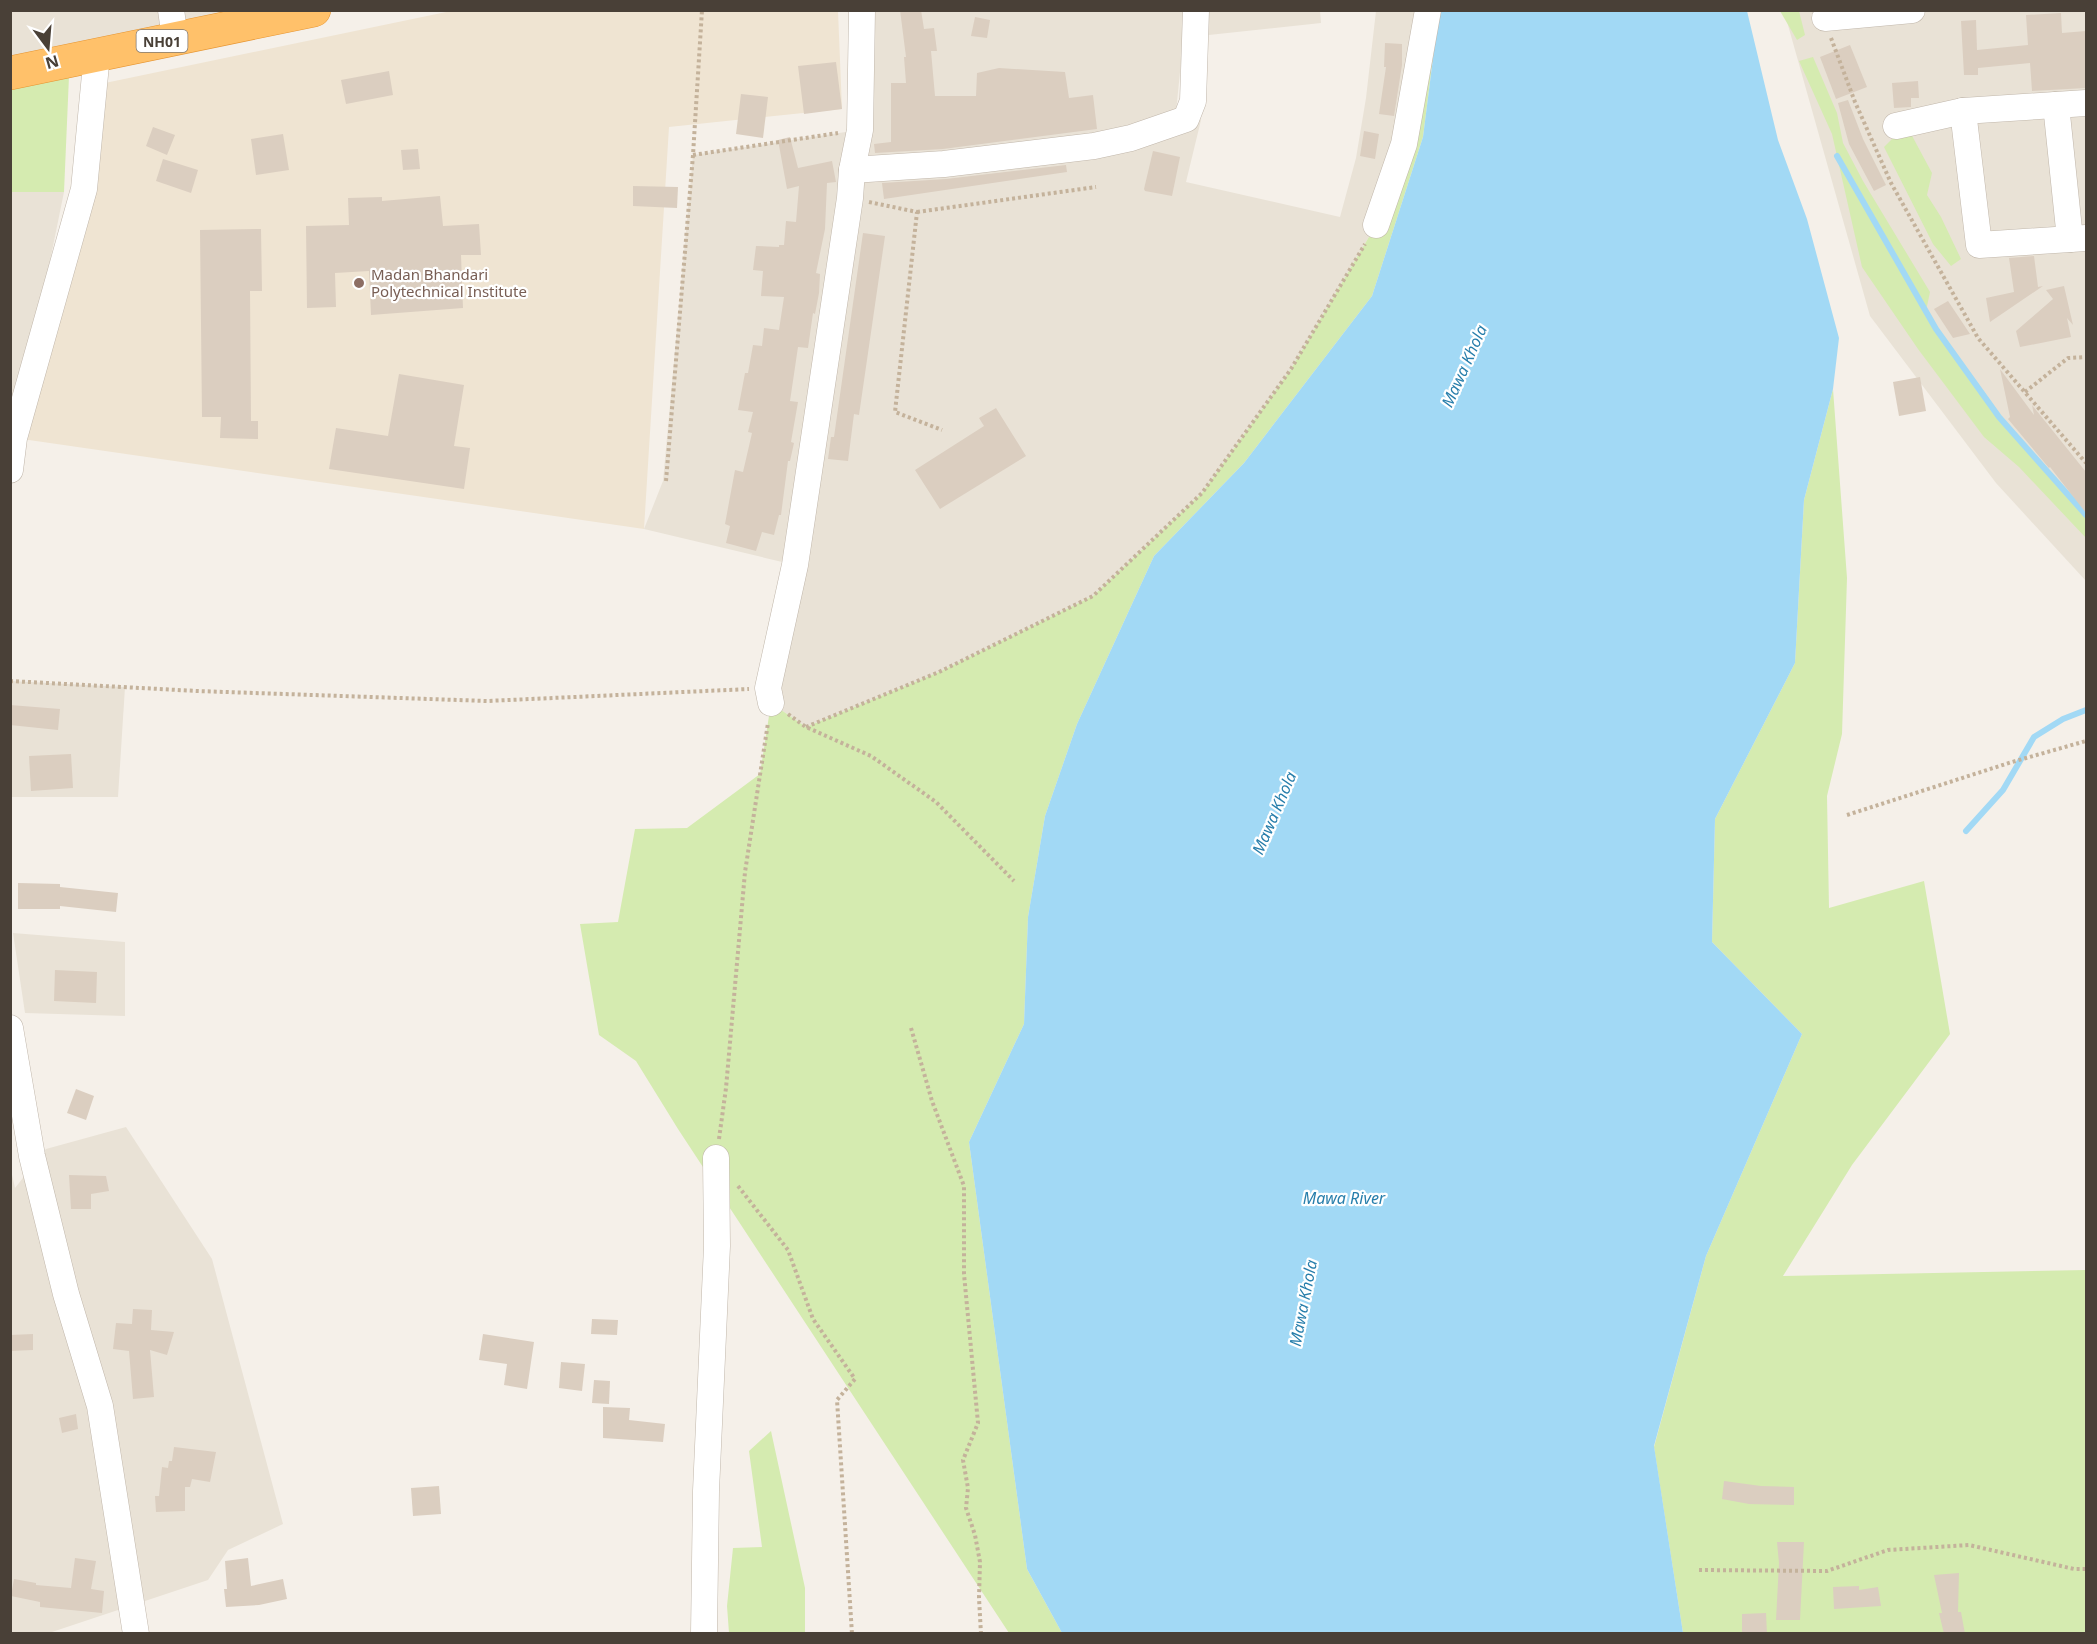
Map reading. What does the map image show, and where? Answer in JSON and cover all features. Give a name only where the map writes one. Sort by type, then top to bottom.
[{"type":"highway","name":"NH01","points":[[10,74],[97,54],[173,24],[314,10]]},
{"type":"street","points":[[769,695],[795,565],[850,198],[852,170],[860,130],[862,10]]},
{"type":"street","points":[[852,170],[944,164],[1094,146],[1131,138],[1186,119],[1193,101],[1196,10]]},
{"type":"street","points":[[1376,225],[1404,144],[1428,10]]},
{"type":"street","points":[[1825,18],[1912,10]]},
{"type":"street","points":[[10,470],[14,438],[84,189],[97,54]]},
{"type":"street","points":[[1896,126],[1963,111],[2086,102]]},
{"type":"street","points":[[1963,111],[1979,245],[2078,238],[2056,105]]},
{"type":"street","points":[[10,1028],[34,1168],[66,1294],[100,1406],[136,1634]]},
{"type":"street","points":[[704,1634],[706,1491],[717,1246],[716,1158]]},
{"type":"path","points":[[666,481],[693,155],[702,10]]},
{"type":"path","points":[[1825,18],[1855,102],[1891,183],[1978,338],[2086,463]]},
{"type":"path","points":[[693,155],[860,130]]},
{"type":"path","points":[[850,198],[917,212],[1096,187]]},
{"type":"path","points":[[917,212],[895,412],[942,430]]},
{"type":"path","points":[[806,727],[939,672],[1093,597],[1202,494],[1291,369],[1376,225]]},
{"type":"path","points":[[2025,392],[2068,358],[2086,357]]},
{"type":"path","points":[[10,681],[197,691],[487,701],[769,695],[806,727],[871,756],[936,802],[1014,881]]},
{"type":"path","points":[[769,695],[745,872],[727,1077],[716,1158],[788,1250],[813,1319],[855,1379],[837,1400],[852,1634]]},
{"type":"path","points":[[1847,814],[2086,741]]},
{"type":"path","points":[[911,1028],[932,1101],[964,1186],[964,1274],[978,1423],[963,1460],[968,1488],[966,1508],[975,1535],[980,1562],[981,1634]]},
{"type":"path","points":[[1698,1570],[1827,1571],[1888,1550],[1969,1545],[2074,1569],[2086,1569]]},
{"type":"shaded area","points":[[10,11],[282,11],[11,67]]},
{"type":"shaded area","name":"Madan Bhandari Polytechnical Institute","points":[[451,11],[838,11],[842,109],[669,127],[644,529],[22,439],[105,83]]},
{"type":"shaded area","points":[[865,11],[1320,11],[1321,23],[1190,37],[1181,62],[1176,112],[1201,120],[1186,182],[1340,217],[1356,158],[1366,98],[1376,11],[1428,11],[1376,225],[1291,369],[1202,493],[1093,596],[939,672],[806,727],[771,703],[795,565],[644,529],[663,481],[693,155],[859,130]]},
{"type":"shaded area","points":[[1784,11],[2086,11],[2086,581],[1996,483],[1870,316]]},
{"type":"shaded area","points":[[11,192],[64,192],[14,438],[11,470]]},
{"type":"shaded area","points":[[11,681],[125,687],[118,797],[11,797]]},
{"type":"shaded area","points":[[13,933],[125,942],[125,1016],[25,1013]]},
{"type":"shaded area","points":[[126,1127],[212,1259],[283,1524],[228,1550],[208,1580],[49,1633],[11,1633],[10,1166],[15,1188],[46,1149]]},
{"type":"green space","points":[[1439,11],[1423,137],[1372,296],[1244,463],[1154,556],[1077,724],[1045,816],[1028,917],[1024,1024],[969,1142],[1027,1569],[1062,1633],[1009,1633],[678,1129],[636,1061],[599,1035],[580,924],[618,922],[635,829],[687,828],[760,774],[771,703],[806,727],[939,672],[1093,596],[1202,493],[1291,369],[1376,225]]},
{"type":"green space","points":[[1780,11],[1799,11],[1805,35],[1797,40]]},
{"type":"green space","points":[[70,53],[64,192],[11,192],[10,67]]},
{"type":"green space","points":[[1813,57],[1837,113],[1843,143],[1863,181],[1930,292],[1926,311],[1980,392],[2086,515],[2086,538],[2019,467],[1984,437],[1918,349],[1862,267],[1832,134],[1799,61]]},
{"type":"green space","points":[[1899,132],[1910,132],[1932,173],[1927,195],[1941,217],[1961,259],[1951,266],[1933,244],[1884,147]]},
{"type":"green space","points":[[1833,389],[1847,578],[1842,734],[1827,796],[1829,908],[1924,881],[1950,1034],[1852,1165],[1783,1276],[2086,1270],[2086,1633],[1683,1633],[1654,1447],[1706,1256],[1802,1034],[1712,942],[1715,819],[1795,663],[1804,500]]},
{"type":"green space","points":[[771,1431],[805,1588],[805,1633],[729,1633],[727,1606],[733,1548],[762,1547],[749,1451]]},
{"type":"water","name":"Mawa River","points":[[1439,11],[1747,11],[1778,140],[1807,219],[1839,338],[1833,389],[1804,500],[1795,663],[1715,819],[1712,942],[1802,1034],[1706,1256],[1654,1446],[1683,1633],[1062,1633],[1027,1569],[969,1142],[1024,1024],[1028,917],[1045,816],[1077,724],[1154,556],[1244,463],[1372,296],[1423,137]]},
{"type":"building","points":[[900,10],[921,10],[924,29],[934,28],[937,51],[931,51],[935,96],[976,96],[977,73],[999,68],[1065,72],[1069,98],[1093,95],[1097,129],[943,149],[875,153],[874,144],[891,142],[891,83],[906,83],[904,57],[906,57]]},
{"type":"building","points":[[2061,13],[2062,33],[2086,31],[2086,88],[2032,91],[2030,63],[1978,68],[1978,75],[1964,75],[1961,21],[1976,20],[1977,50],[2028,45],[2026,15]]},
{"type":"building","points":[[975,17],[990,20],[987,38],[971,36]]},
{"type":"building","points":[[1385,43],[1402,44],[1402,65],[1394,116],[1379,114],[1386,67],[1384,67]]},
{"type":"building","points":[[1850,45],[1867,87],[1836,99],[1820,57]]},
{"type":"building","points":[[836,62],[842,109],[804,114],[798,66]]},
{"type":"building","points":[[389,71],[393,95],[346,104],[341,80]]},
{"type":"building","points":[[1918,81],[1919,98],[1911,98],[1911,107],[1894,108],[1892,83]]},
{"type":"building","points":[[741,94],[768,97],[763,138],[736,134]]},
{"type":"building","points":[[1848,100],[1863,139],[1886,185],[1874,191],[1849,144],[1838,103]]},
{"type":"building","points":[[153,127],[175,135],[167,155],[146,146]]},
{"type":"building","points":[[1364,131],[1379,134],[1375,159],[1360,156]]},
{"type":"building","points":[[283,134],[289,170],[256,175],[251,139]]},
{"type":"building","points":[[790,137],[798,168],[832,161],[836,182],[827,183],[825,229],[816,273],[820,274],[819,293],[815,314],[813,313],[808,348],[798,347],[790,401],[798,402],[791,442],[794,443],[790,461],[788,461],[781,515],[779,515],[774,535],[762,532],[756,551],[726,543],[730,526],[725,524],[735,470],[743,472],[752,433],[748,432],[753,412],[738,410],[745,373],[748,373],[753,345],[762,346],[764,328],[779,330],[784,297],[761,296],[763,271],[753,270],[756,246],[779,247],[779,245],[784,245],[786,221],[796,222],[799,186],[787,189],[778,140]]},
{"type":"building","points":[[418,149],[420,169],[403,170],[401,150]]},
{"type":"building","points":[[1153,151],[1180,157],[1172,196],[1144,189]]},
{"type":"building","points":[[163,159],[198,170],[191,193],[156,181]]},
{"type":"building","points":[[1066,165],[1067,172],[884,199],[882,183],[946,179]]},
{"type":"building","points":[[633,186],[678,187],[677,208],[633,206]]},
{"type":"building","points":[[440,196],[443,226],[479,224],[481,255],[461,255],[463,308],[371,315],[369,271],[335,273],[336,307],[307,308],[306,226],[349,225],[348,198],[382,197],[382,201]]},
{"type":"building","points":[[261,229],[262,291],[250,291],[251,421],[258,421],[258,439],[220,438],[221,417],[202,417],[200,230]]},
{"type":"building","points":[[863,233],[885,236],[859,415],[854,414],[848,461],[828,459],[831,437],[834,437]]},
{"type":"building","points":[[2034,256],[2038,287],[2043,286],[1990,322],[1986,298],[2014,292],[2009,258]]},
{"type":"building","points":[[2064,286],[2073,325],[2067,318],[2071,337],[2020,347],[2016,331],[2053,299],[2046,290]]},
{"type":"building","points":[[1948,301],[1970,334],[1953,338],[1934,309]]},
{"type":"building","points":[[2000,369],[2034,415],[2032,405],[2086,472],[2086,513],[2008,419],[2010,417]]},
{"type":"building","points":[[399,374],[464,385],[454,446],[470,448],[464,489],[329,469],[336,428],[388,436]]},
{"type":"building","points":[[1920,377],[1926,411],[1899,416],[1893,382]]},
{"type":"building","points":[[996,408],[1026,456],[940,509],[915,470],[984,426],[979,418]]},
{"type":"building","points":[[10,705],[60,709],[58,730],[10,725]]},
{"type":"building","points":[[71,754],[73,788],[31,791],[29,756]]},
{"type":"building","points":[[18,883],[60,884],[60,887],[118,893],[116,912],[60,906],[60,909],[18,909]]},
{"type":"building","points":[[55,970],[97,972],[96,1003],[54,1001]]},
{"type":"building","points":[[76,1089],[94,1096],[86,1120],[67,1113]]},
{"type":"building","points":[[69,1175],[106,1176],[109,1191],[91,1194],[91,1209],[71,1209]]},
{"type":"building","points":[[133,1309],[152,1310],[151,1330],[174,1332],[167,1355],[150,1350],[154,1397],[133,1399],[129,1351],[113,1349],[116,1323],[132,1324]]},
{"type":"building","points":[[592,1319],[618,1320],[617,1335],[591,1334]]},
{"type":"building","points":[[33,1334],[33,1350],[10,1351],[10,1335]]},
{"type":"building","points":[[483,1334],[534,1342],[527,1389],[504,1385],[507,1364],[479,1360]]},
{"type":"building","points":[[561,1362],[585,1364],[582,1391],[559,1388]]},
{"type":"building","points":[[594,1380],[610,1381],[609,1404],[592,1403]]},
{"type":"building","points":[[603,1407],[630,1408],[629,1420],[665,1424],[663,1442],[603,1438]]},
{"type":"building","points":[[76,1414],[78,1429],[62,1433],[59,1418]]},
{"type":"building","points":[[174,1447],[216,1452],[210,1482],[192,1479],[190,1487],[185,1487],[185,1511],[156,1512],[155,1496],[159,1496],[162,1467],[168,1468],[169,1461],[172,1461]]},
{"type":"building","points":[[1724,1481],[1761,1486],[1794,1487],[1794,1505],[1749,1504],[1722,1499]]},
{"type":"building","points":[[439,1486],[441,1514],[413,1516],[411,1488]]},
{"type":"building","points":[[1777,1542],[1804,1542],[1800,1620],[1776,1620],[1779,1563]]},
{"type":"building","points":[[75,1558],[96,1561],[91,1589],[104,1591],[102,1613],[40,1607],[40,1602],[11,1596],[14,1579],[36,1583],[36,1585],[71,1588]]},
{"type":"building","points":[[248,1558],[251,1586],[283,1579],[287,1599],[259,1605],[226,1607],[225,1561]]},
{"type":"building","points":[[1959,1573],[1958,1612],[1961,1612],[1965,1634],[1944,1634],[1934,1575]]},
{"type":"building","points":[[1859,1586],[1859,1590],[1878,1587],[1881,1606],[1834,1609],[1833,1587]]},
{"type":"building","points":[[1766,1613],[1767,1634],[1742,1634],[1742,1614]]},
{"type":"waterway","points":[[1837,156],[1936,329],[1999,417],[2086,515]]},
{"type":"waterway","points":[[1966,831],[2003,790],[2034,737],[2063,719],[2086,710]]},
{"type":"place","name":"Madan Bhandari Polytechnical Institute","points":[[359,283]]},
{"type":"water label","name":"Mawa Khola","points":[[1464,366]]},
{"type":"water label","name":"Mawa Khola","points":[[1274,813]]},
{"type":"water label","name":"Mawa Khola","points":[[1303,1303]]}]
